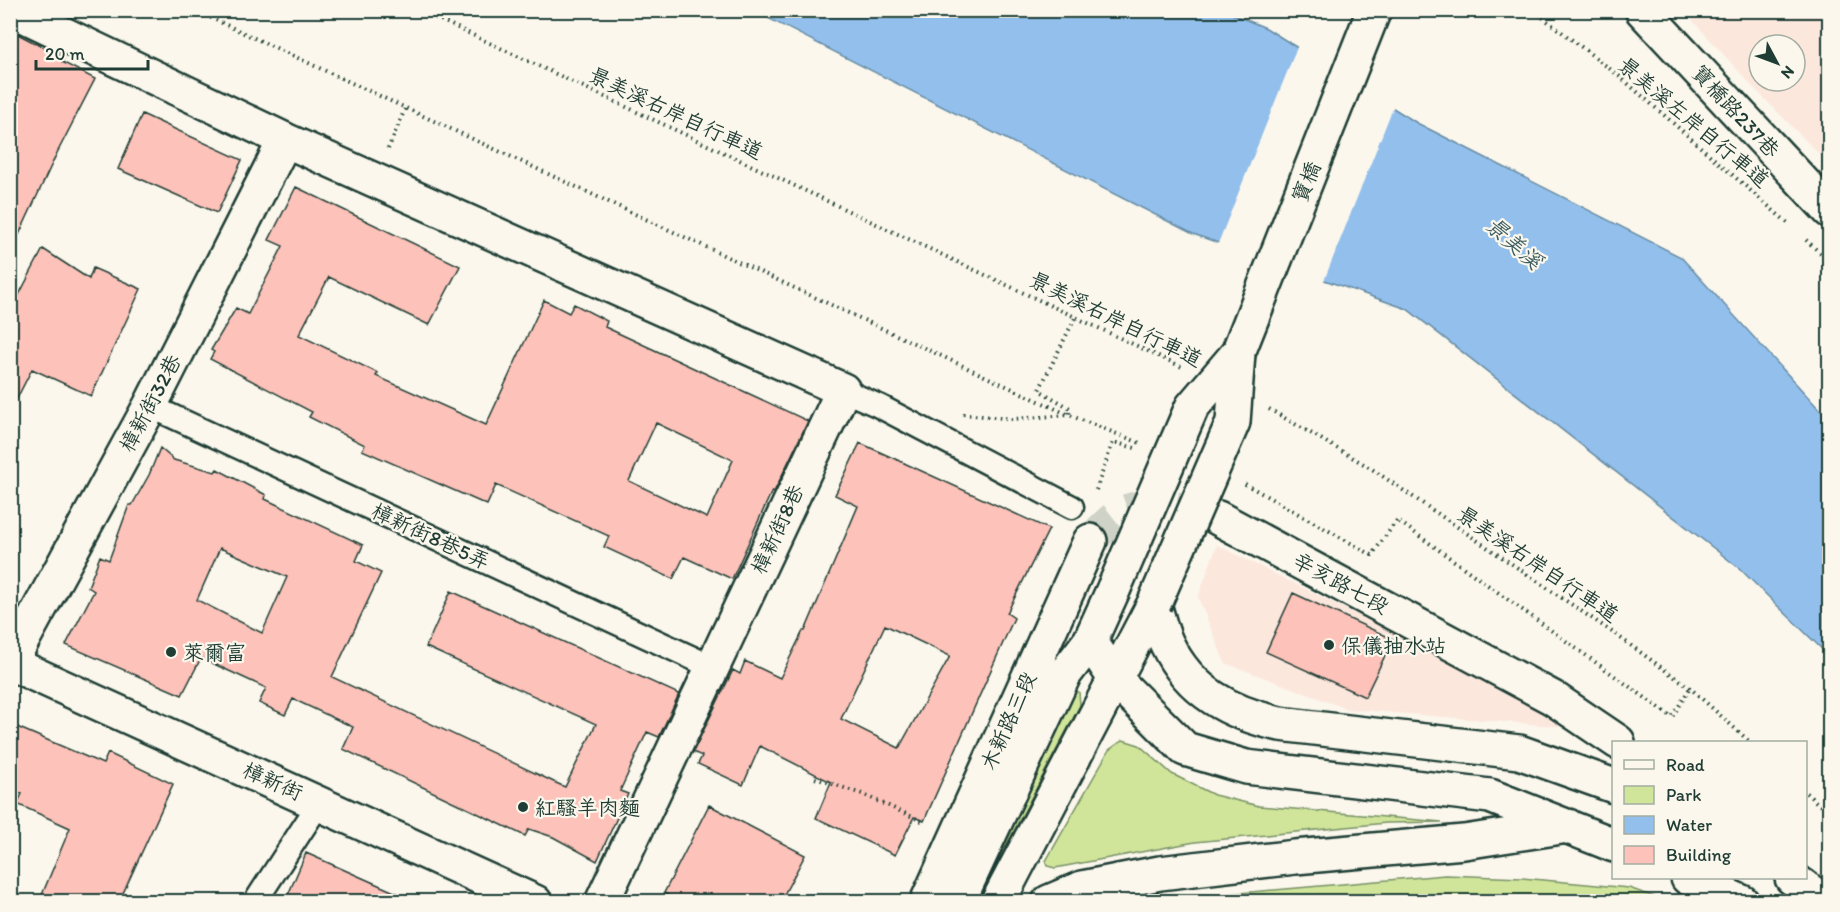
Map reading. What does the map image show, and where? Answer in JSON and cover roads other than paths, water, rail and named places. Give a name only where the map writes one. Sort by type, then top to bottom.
[{"type":"street","points":[[14,10],[285,140],[843,390]]},
{"type":"street","name":"寶橋","points":[[1154,604],[1233,422],[1238,353],[1374,10]]},
{"type":"street","name":"寶橋路237巷","points":[[1642,10],[1830,211]]},
{"type":"street","name":"樟新街32巷","points":[[10,663],[150,406],[285,140]]},
{"type":"street","name":"寶橋","points":[[1114,588],[1192,408],[1238,353]]},
{"type":"street","name":"樟新街8巷","points":[[602,902],[843,390]]},
{"type":"street","name":"辛亥路七段","points":[[1218,518],[1552,698],[1616,741]]},
{"type":"street","name":"木新路三段","points":[[927,902],[1090,541]]},
{"type":"street","name":"木新路三段","points":[[957,902],[1064,675],[1090,641],[1114,588]]},
{"type":"street","points":[[998,902],[1154,604]]},
{"type":"street","points":[[1154,604],[1167,644],[1185,672],[1215,700],[1245,716],[1280,724],[1519,752],[1612,785]]},
{"type":"street","points":[[1090,641],[1116,680],[1185,749],[1246,767],[1490,796],[1612,844]]},
{"type":"street","name":"樟新街","points":[[10,663],[320,802],[535,902]]},
{"type":"street","points":[[1049,902],[1082,888],[1160,873],[1295,857],[1464,842],[1570,826]]},
{"type":"street","points":[[1690,879],[1742,902]]},
{"type":"street","points":[[1793,879],[1825,902]]},
{"type":"lane","points":[[1794,173],[1830,191]]},
{"type":"lane","points":[[843,390],[1082,503]]},
{"type":"lane","name":"樟新街8巷5弄","points":[[150,406],[712,667]]},
{"type":"lane","points":[[255,902],[320,802]]},
{"type":"water","name":"景美溪","points":[[754,11],[1225,11],[1266,28],[1417,123],[1681,257],[1829,420],[1829,656],[1739,568],[1407,309],[1193,234]]},
{"type":"tunnel","points":[[1090,541],[1116,517],[1137,508],[1172,507],[1218,518]]},
{"type":"place","name":"保儀抽水站","points":[[1329,645]]},
{"type":"place","name":"萊爾富","points":[[171,652]]},
{"type":"place","name":"紅騷羊肉麵","points":[[523,807]]}]
